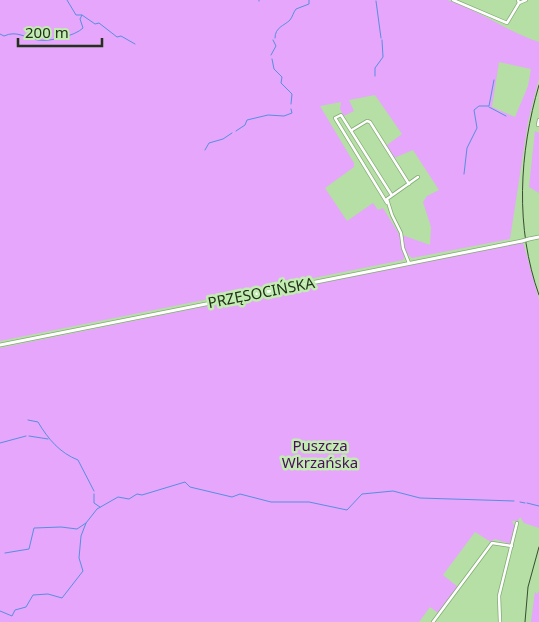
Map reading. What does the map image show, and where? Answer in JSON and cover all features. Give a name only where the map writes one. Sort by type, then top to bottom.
[{"type":"street","points":[[452,0],[507,23],[519,1],[526,0]]},
{"type":"street","points":[[391,194],[341,115],[334,118],[388,203],[401,233],[403,248],[409,263]]},
{"type":"street","points":[[538,126],[539,120]]},
{"type":"street","points":[[352,130],[367,121],[370,122],[408,184]]},
{"type":"street","points":[[388,203],[391,194],[418,177]]},
{"type":"street","name":"PRZĘSOCIŃSKA","points":[[0,345],[539,237]]},
{"type":"street","points":[[500,622],[499,596],[517,523]]},
{"type":"street","points":[[433,622],[492,543],[512,546]]},
{"type":"green space","points":[[0,0],[447,0],[471,9],[516,33],[539,42],[539,78],[528,122],[510,239],[412,258],[406,253],[402,235],[430,245],[431,227],[423,202],[427,196],[439,190],[413,150],[394,158],[387,145],[402,134],[375,95],[349,100],[354,111],[344,116],[340,109],[341,102],[320,106],[354,163],[354,167],[325,188],[347,221],[373,203],[378,210],[383,208],[399,234],[405,255],[403,260],[0,341]],"holes":[[[499,62],[531,69],[528,86],[515,117],[492,107]]]},
{"type":"green space","points":[[535,131],[539,133],[539,193],[529,187]]},
{"type":"green space","name":"Puszcza Wkrzańska","points":[[523,242],[539,300],[539,528],[524,523],[520,517],[518,521],[512,521],[515,527],[510,544],[495,539],[491,542],[475,532],[443,575],[458,587],[438,613],[430,607],[419,622],[0,622],[0,348]]},
{"type":"green space","points":[[539,591],[539,622],[531,622],[535,592],[537,594]]},
{"type":"waterway","points":[[0,34],[4,36],[17,34],[43,40],[62,38],[74,34],[83,28],[80,19],[82,15],[76,15],[67,0]]},
{"type":"waterway","points":[[275,38],[276,31],[290,20],[296,9],[309,4],[309,0]]},
{"type":"waterway","points":[[376,1],[381,38]]},
{"type":"waterway","points":[[82,15],[95,24],[99,23],[117,37],[121,36],[135,44]]},
{"type":"waterway","points":[[271,55],[276,46],[273,40]]},
{"type":"waterway","points":[[375,76],[375,68],[383,57],[382,40]]},
{"type":"waterway","points":[[272,59],[274,69],[282,77],[281,83],[292,94],[291,104]]},
{"type":"waterway","points":[[464,174],[467,148],[477,128],[474,110],[479,106],[489,106],[494,80]]},
{"type":"waterway","points":[[489,107],[506,116]]},
{"type":"waterway","points":[[236,131],[245,125],[247,120],[268,115],[284,116],[292,113],[291,109]]},
{"type":"waterway","points":[[205,150],[209,143],[223,139],[232,133]]},
{"type":"waterway","points":[[28,420],[38,422],[55,445],[78,460],[94,491]]},
{"type":"waterway","points":[[0,443],[26,436]]},
{"type":"waterway","points":[[29,436],[48,439]]},
{"type":"waterway","points":[[0,611],[12,616],[15,610],[26,607],[33,595],[48,594],[62,598],[83,571],[79,558],[81,536],[86,523],[97,509],[118,497],[129,499],[137,494],[142,495],[185,482],[190,487],[232,497],[240,494],[271,502],[309,502],[347,510],[362,494],[393,491],[420,498],[514,501]]},
{"type":"waterway","points":[[94,494],[94,503],[100,507]]},
{"type":"waterway","points":[[520,502],[525,503]]},
{"type":"waterway","points":[[527,503],[539,506]]},
{"type":"waterway","points":[[5,553],[29,549],[34,528],[61,527],[77,529],[86,523]]},
{"type":"railway","points":[[539,85],[527,137],[522,190],[526,243],[531,270],[539,295]]},
{"type":"railway","points":[[525,622],[528,587],[539,547]]}]
